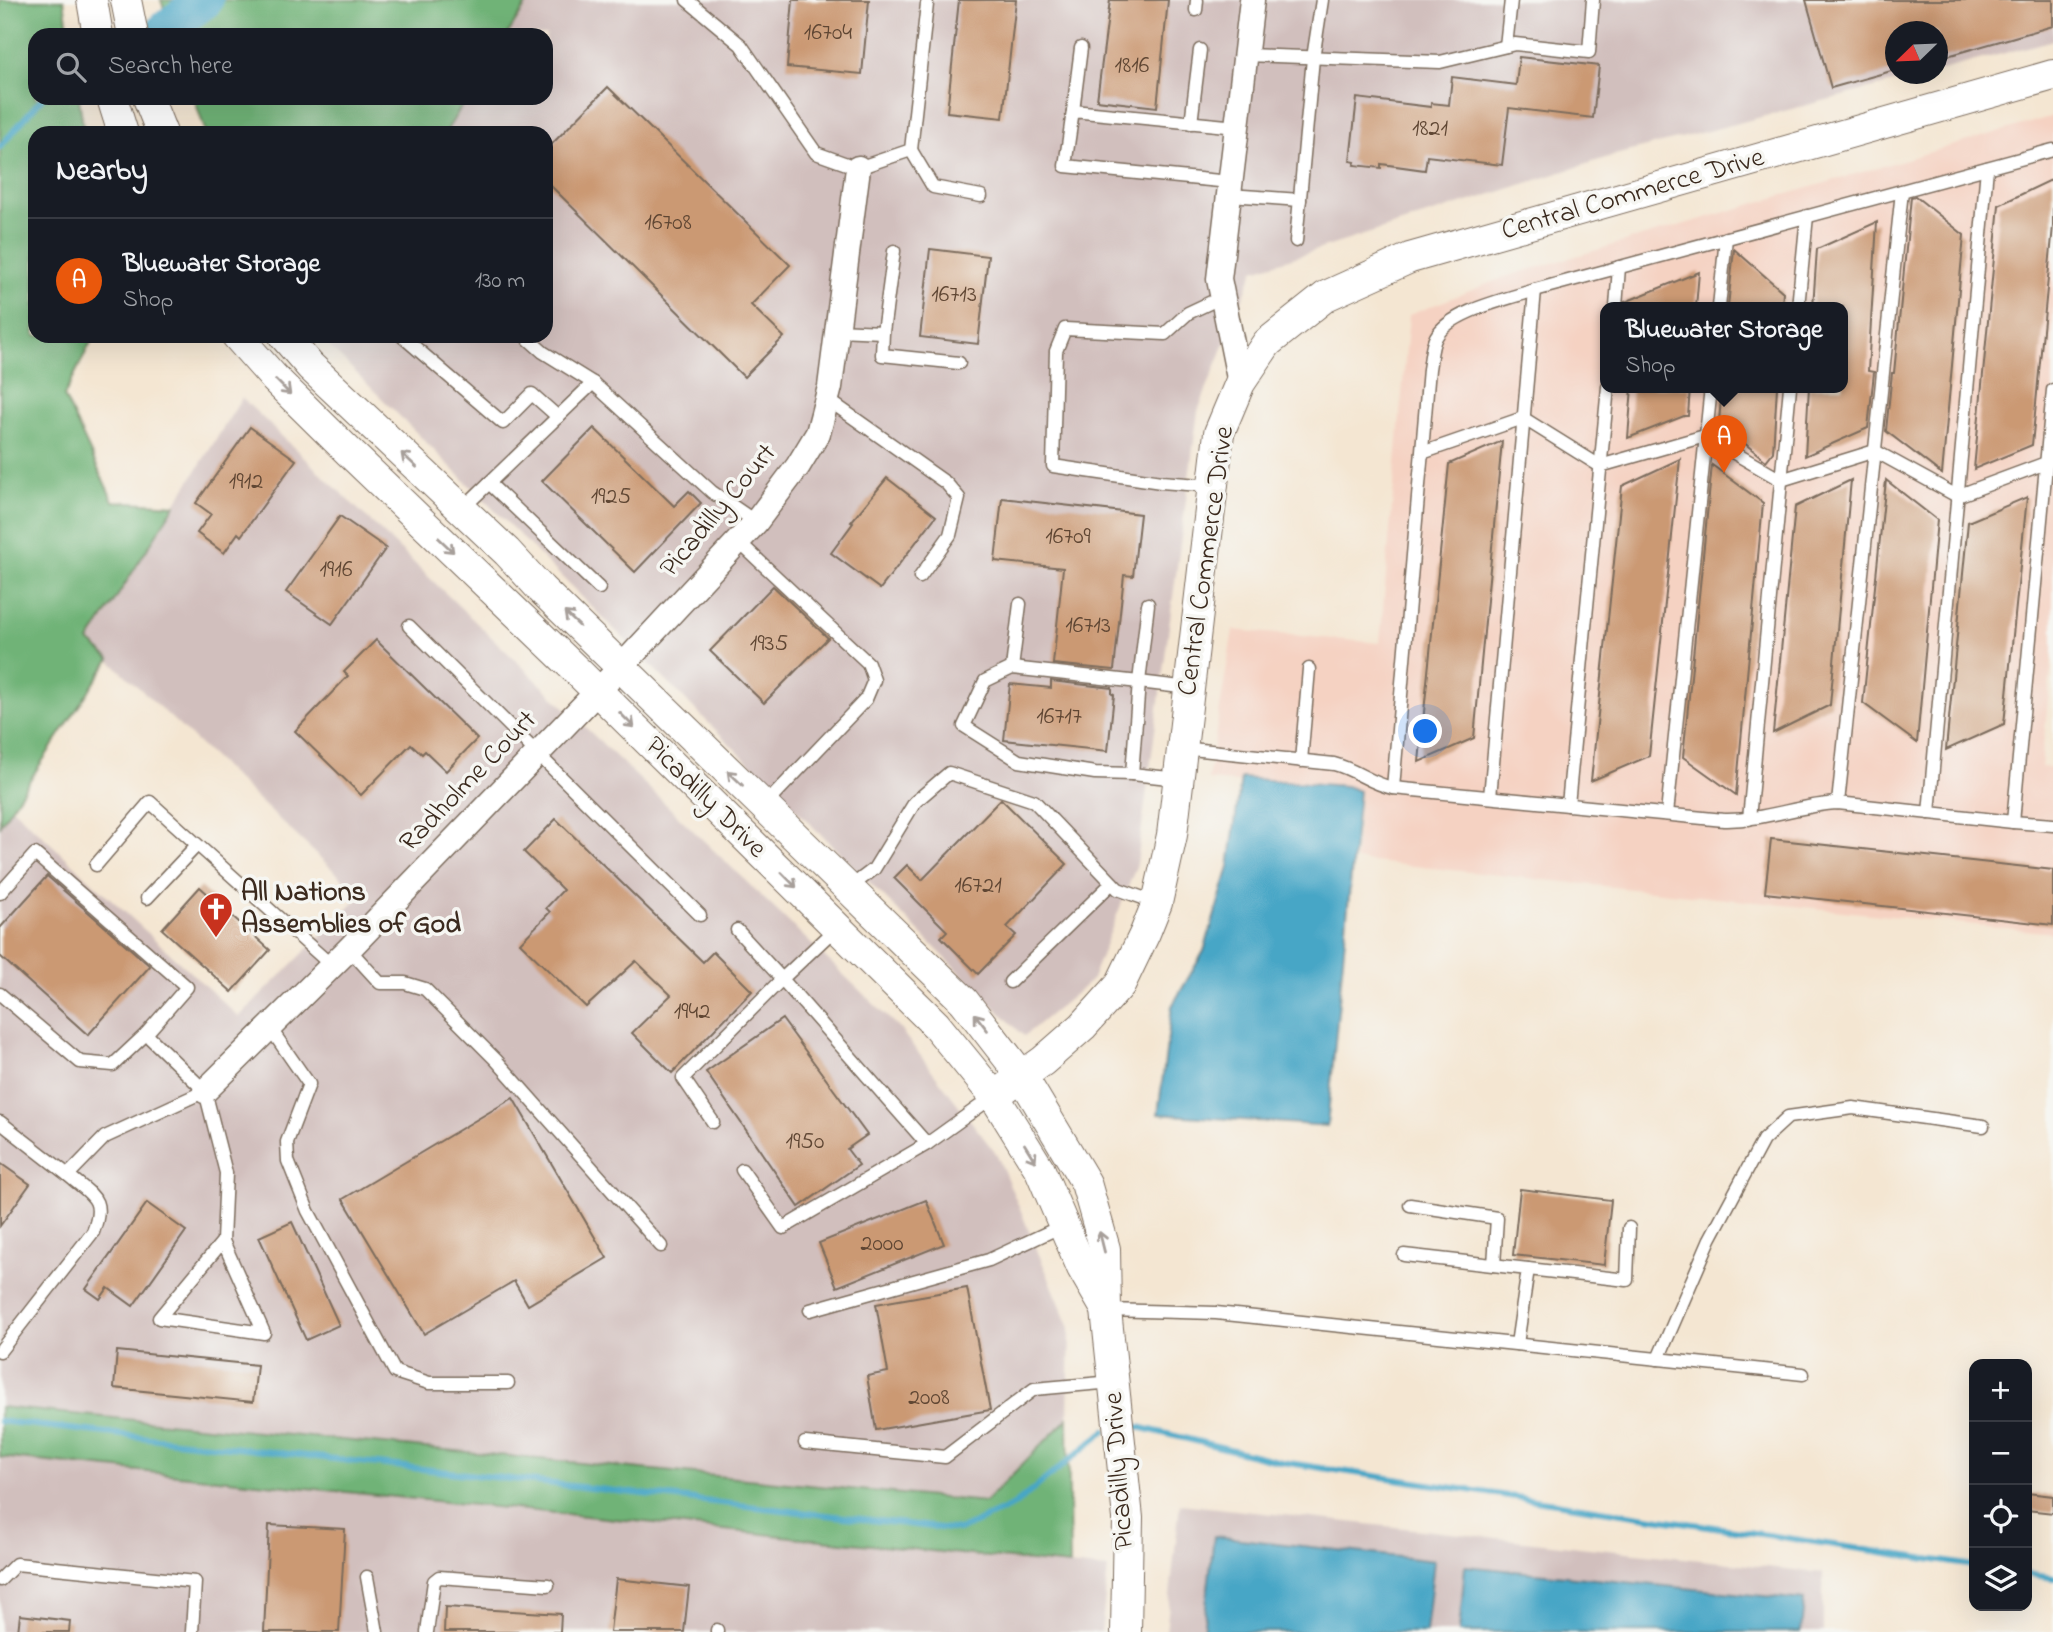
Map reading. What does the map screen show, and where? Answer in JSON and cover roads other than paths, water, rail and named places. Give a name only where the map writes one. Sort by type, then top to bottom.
[{"type":"street","points":[[92,0],[97,28]]},
{"type":"street","points":[[126,0],[132,28]]},
{"type":"street","points":[[1240,383],[1219,279],[1252,0]]},
{"type":"street","name":"Central Commerce Drive","points":[[994,1096],[1043,1062],[1083,1027],[1120,985],[1157,902],[1172,835],[1219,433],[1240,383],[1267,343],[1326,296],[1410,258],[2053,75]]},
{"type":"street","points":[[113,105],[120,126]]},
{"type":"street","points":[[151,105],[159,126]]},
{"type":"street","name":"Picadilly Court","points":[[597,691],[756,522],[798,466],[818,433],[827,399],[858,169]]},
{"type":"street","name":"Picadilly Drive","points":[[243,343],[330,434],[597,691],[936,1025],[994,1096],[1040,1170],[1082,1268],[1106,1310]]},
{"type":"street","name":"Picadilly Drive","points":[[290,343],[310,366],[964,1001],[1022,1076],[1086,1183],[1105,1249],[1106,1310],[1128,1518],[1126,1632]]},
{"type":"street","name":"Radholme Court","points":[[205,1091],[341,958],[597,691]]},
{"type":"lane","points":[[687,0],[741,45],[816,153],[858,169],[911,150]]},
{"type":"lane","points":[[1296,241],[1322,0]]},
{"type":"lane","points":[[1506,46],[1511,0]]},
{"type":"lane","points":[[1245,55],[1440,62],[1515,44],[1589,52],[1593,0]]},
{"type":"lane","points":[[927,4],[911,150],[933,187],[981,196]]},
{"type":"lane","points":[[1081,48],[1065,166],[1300,200]]},
{"type":"lane","points":[[1191,123],[1200,50]]},
{"type":"lane","points":[[1073,111],[1237,127]]},
{"type":"lane","points":[[1393,788],[1429,369],[1436,338],[1443,328],[1479,308],[1535,289],[2053,150]]},
{"type":"lane","points":[[1929,813],[1987,168]]},
{"type":"lane","points":[[1838,803],[1902,191]]},
{"type":"lane","points":[[1798,302],[1807,216]]},
{"type":"lane","points":[[1720,302],[1726,238]]},
{"type":"lane","points":[[894,251],[882,355],[958,363]]},
{"type":"lane","points":[[1616,302],[1619,267]]},
{"type":"lane","points":[[1490,797],[1535,289]]},
{"type":"lane","points":[[1213,486],[1161,482],[1053,466],[1056,351],[1065,329],[1165,334],[1188,313],[1222,297]]},
{"type":"lane","points":[[837,330],[883,332]]},
{"type":"lane","points":[[410,343],[503,423],[532,394],[558,417]]},
{"type":"lane","points":[[532,343],[542,352],[593,383],[712,492],[756,522]]},
{"type":"lane","points":[[461,510],[593,383]]},
{"type":"lane","points":[[2013,822],[2053,390]]},
{"type":"lane","points":[[1568,805],[1607,393]]},
{"type":"lane","points":[[1667,814],[1710,393]]},
{"type":"lane","points":[[1749,819],[1789,393]]},
{"type":"lane","points":[[827,399],[946,483],[959,498],[950,535],[920,577]]},
{"type":"lane","points":[[1523,418],[1600,466],[1706,436],[1781,480],[1875,451],[1957,496],[2046,463]]},
{"type":"lane","points":[[1422,453],[1523,418]]},
{"type":"lane","points":[[489,483],[598,588]]},
{"type":"lane","points":[[738,541],[868,663],[874,680],[866,698],[764,806]]},
{"type":"lane","points":[[1012,668],[1020,604]]},
{"type":"lane","points":[[1132,774],[1148,604]]},
{"type":"lane","points":[[410,626],[700,915]]},
{"type":"lane","points":[[1178,779],[1096,773],[1019,761],[964,726],[985,681],[1012,668],[1189,688]]},
{"type":"lane","points":[[1301,761],[1309,669]]},
{"type":"lane","points":[[1182,748],[1342,766],[1375,784],[1393,788],[1724,820],[1749,819],[1809,806],[1838,803],[2053,825]]},
{"type":"lane","points":[[848,888],[873,869],[915,802],[949,773],[1034,801],[1118,889],[1157,902]]},
{"type":"lane","points":[[96,865],[150,803],[197,845],[341,958],[380,983],[405,983],[425,989],[496,1060],[661,1247]]},
{"type":"lane","points":[[146,898],[197,845]]},
{"type":"lane","points":[[0,893],[35,854],[187,988],[146,1034],[113,1065],[80,1062],[0,994]]},
{"type":"lane","points":[[1010,982],[1112,883]]},
{"type":"lane","points":[[713,1122],[683,1078],[836,928]]},
{"type":"lane","points":[[737,930],[927,1144]]},
{"type":"lane","points":[[270,1028],[309,1084],[287,1142],[288,1161],[308,1211],[395,1372],[429,1383],[508,1383]]},
{"type":"lane","points":[[146,1034],[205,1091],[226,1173],[223,1241],[264,1333],[159,1318],[223,1241]]},
{"type":"lane","points":[[68,1175],[105,1137],[205,1091]]},
{"type":"lane","points":[[742,1170],[782,1228],[927,1144],[994,1096]]},
{"type":"lane","points":[[1658,1359],[1710,1239],[1763,1140],[1788,1117],[1853,1108],[1983,1126]]},
{"type":"lane","points":[[0,1122],[96,1200],[99,1215],[93,1231],[0,1351]]},
{"type":"lane","points":[[1410,1205],[1497,1218],[1494,1265]]},
{"type":"lane","points":[[810,1310],[989,1260],[1064,1225]]},
{"type":"lane","points":[[1405,1255],[1626,1280],[1629,1228]]},
{"type":"lane","points":[[1517,1344],[1528,1269]]},
{"type":"lane","points":[[1106,1310],[1216,1313],[1803,1374]]},
{"type":"lane","points":[[804,1443],[945,1457],[1034,1389],[1113,1382]]},
{"type":"lane","points":[[0,1580],[16,1564],[195,1582],[192,1632]]},
{"type":"lane","points":[[367,1577],[377,1632]]},
{"type":"lane","points":[[428,1632],[434,1581],[439,1577],[548,1585]]},
{"type":"water","points":[[1241,778],[1346,786],[1359,791],[1327,1126],[1158,1114],[1172,1006],[1204,951],[1229,867]]},
{"type":"water","points":[[1214,1536],[1434,1561],[1426,1632],[1203,1632]]},
{"type":"water","points":[[1465,1566],[1804,1600],[1801,1632],[1459,1632]]},
{"type":"waterway","points":[[166,28],[205,0]]},
{"type":"waterway","points":[[0,147],[36,105]]},
{"type":"waterway","points":[[0,1421],[959,1530],[1014,1505],[1105,1431]]},
{"type":"waterway","points":[[1130,1425],[1282,1462],[1969,1565]]},
{"type":"waterway","points":[[2032,1575],[2053,1578]]},
{"type":"place","name":"Bluewater Storage","points":[[1724,473]]},
{"type":"place","name":"All Nations Assemblies of God","points":[[216,939]]}]
